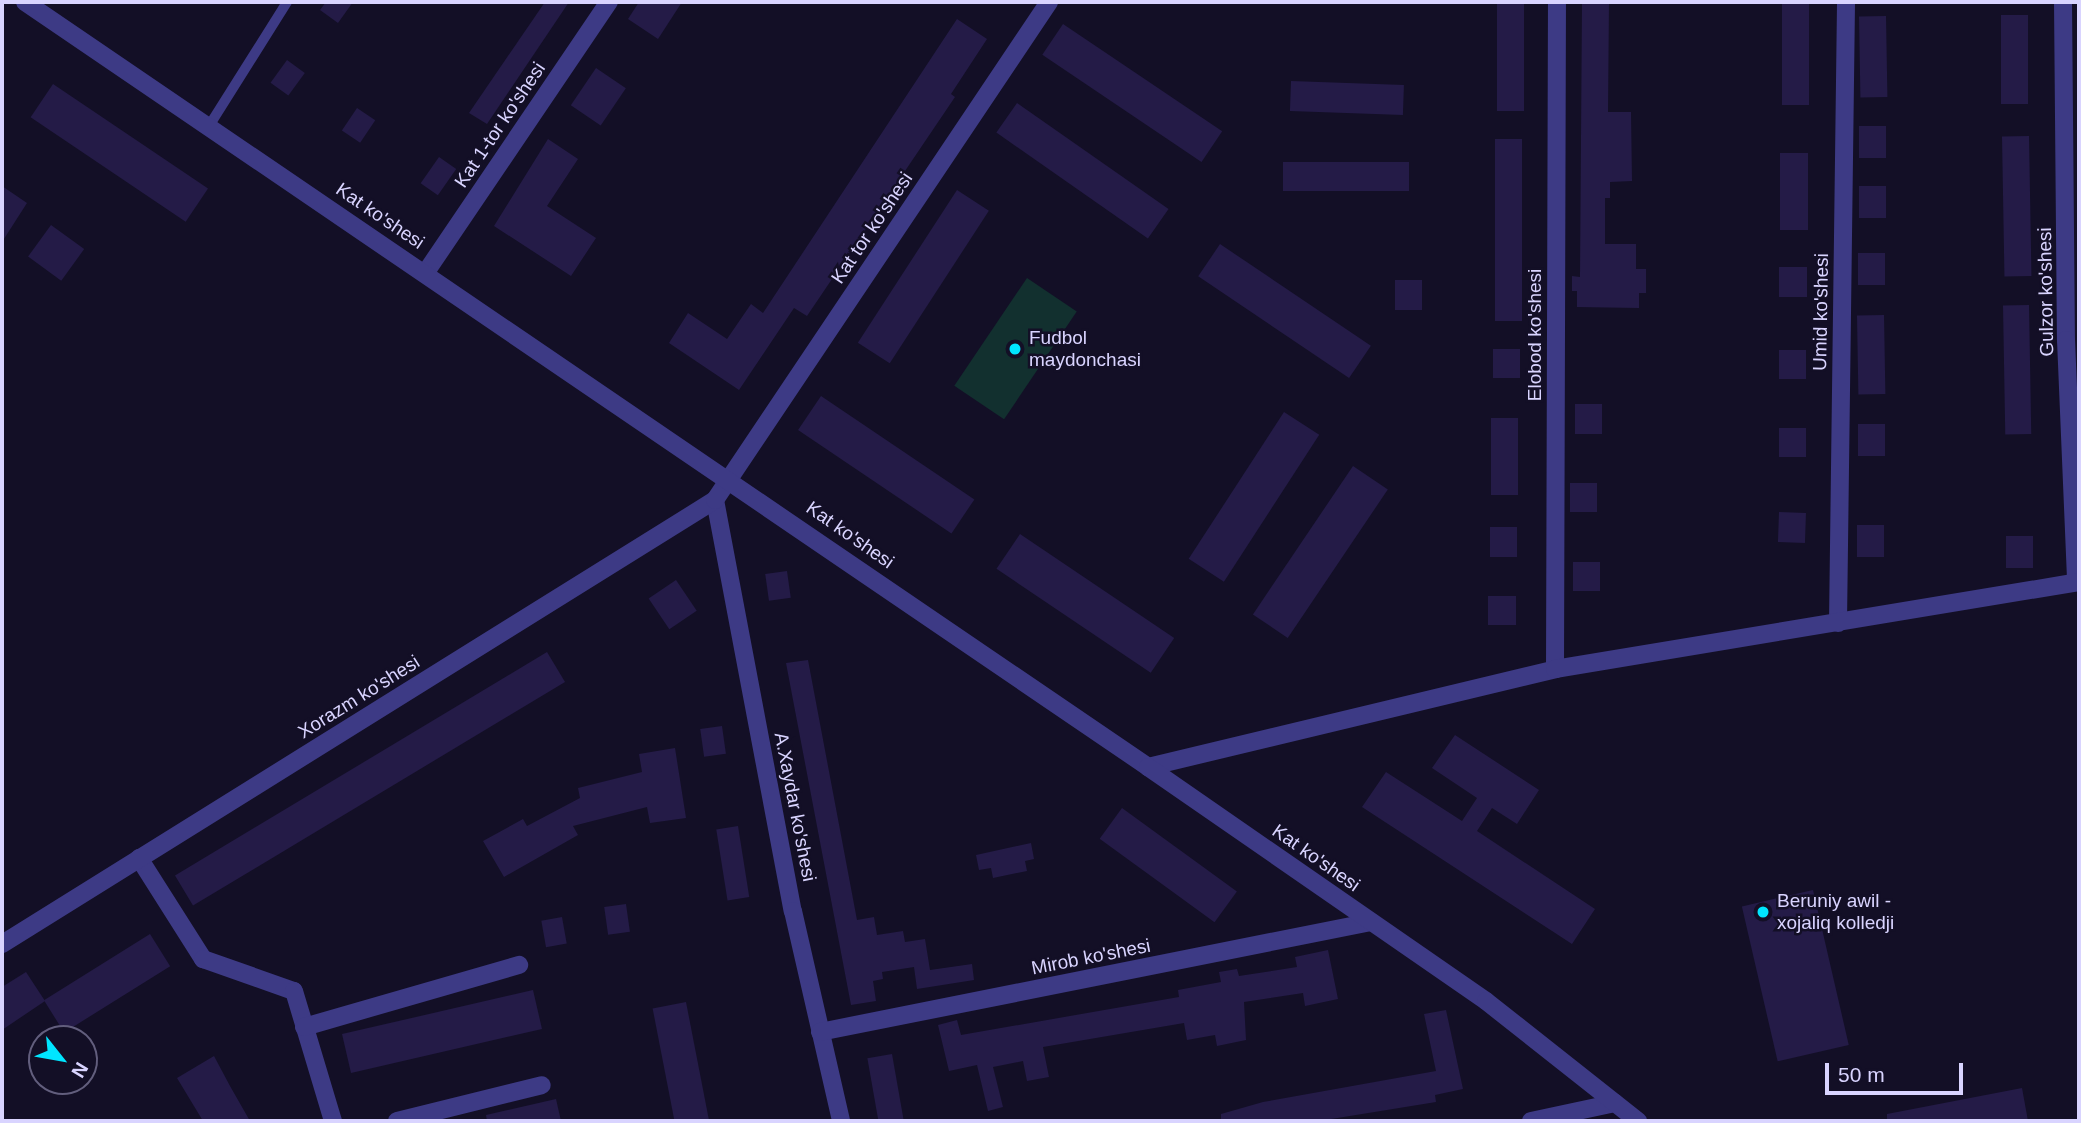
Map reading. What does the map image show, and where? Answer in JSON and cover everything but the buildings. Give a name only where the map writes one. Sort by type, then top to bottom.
[{"type":"street","name":"Kat ko'shesi","points":[[24,2],[730,478],[1148,766],[1486,1001],[1638,1121]]},
{"type":"street","name":"Kat 1-tor ko'shesi","points":[[426,272],[609,2]]},
{"type":"street","name":"Kat tor ko'shesi","points":[[730,478],[1049,2]]},
{"type":"street","name":"Elobod ko'shesi","points":[[1555,669],[1557,2]]},
{"type":"street","name":"Umid ko'shesi","points":[[1838,623],[1846,2]]},
{"type":"street","name":"Gulzor ko'shesi","points":[[2063,2],[2072,106],[2066,340],[2078,582]]},
{"type":"street","name":"Xorazm ko'shesi","points":[[2,944],[715,500],[730,478]]},
{"type":"street","name":"A.Xaydar ko'shesi","points":[[715,500],[820,1032],[841,1121]]},
{"type":"street","points":[[1148,766],[1555,669],[2078,582]]},
{"type":"street","points":[[139,858],[203,959],[293,991],[333,1121]]},
{"type":"street","name":"Mirob ko'shesi","points":[[820,1032],[1371,922]]},
{"type":"street","points":[[304,1027],[519,965]]},
{"type":"street","points":[[397,1121],[542,1085]]},
{"type":"street","points":[[1531,1121],[1615,1103]]},
{"type":"lane","points":[[209,126],[287,2]]},
{"type":"green space","name":"Fudbol maydonchasi","points":[[1027,278],[1077,312],[1004,419],[954,386]]},
{"type":"place","name":"Fudbol maydonchasi","points":[[1015,349]]},
{"type":"place","name":"Beruniy awil - xojaliq kolledji","points":[[1763,912]]}]
